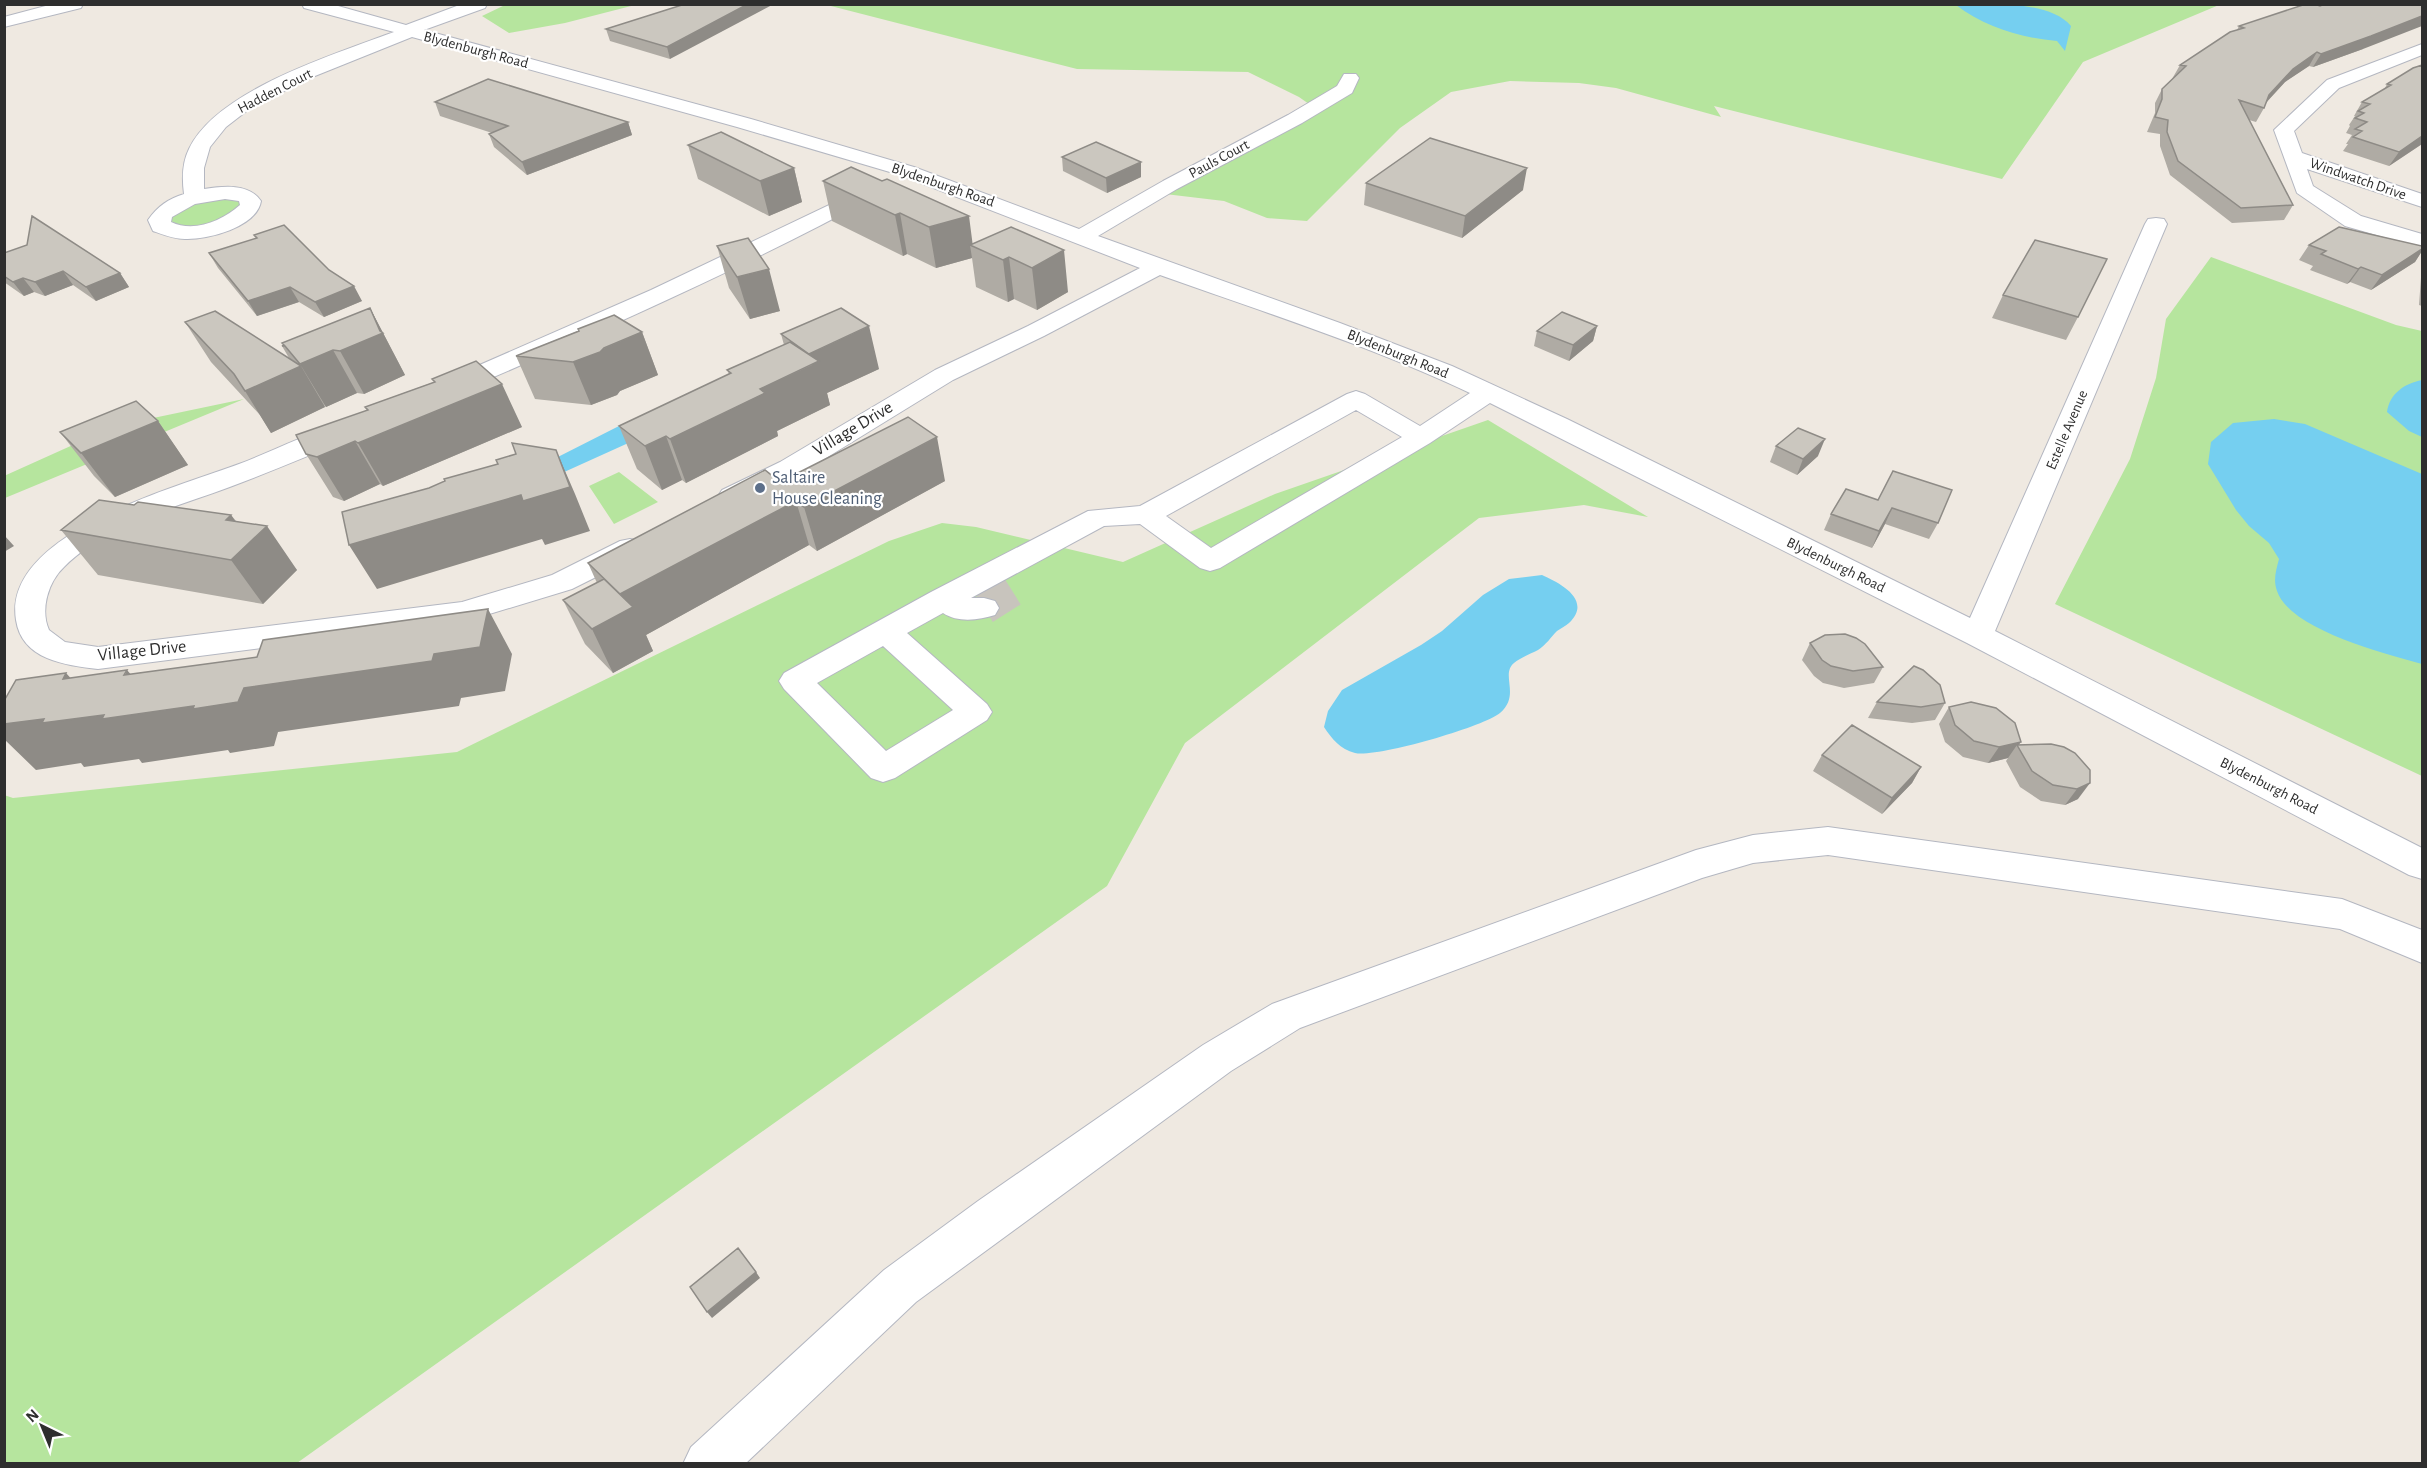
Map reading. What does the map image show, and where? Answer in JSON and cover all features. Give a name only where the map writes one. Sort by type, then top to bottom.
[{"type":"street","points":[[4,22],[75,4]]},
{"type":"street","name":"Blydenburgh Road","points":[[310,4],[744,123],[907,171],[1083,236],[1158,267],[1332,328],[1443,371],[1978,635],[2422,864]]},
{"type":"street","name":"Hadden Court","points":[[195,197],[192,182],[194,162],[204,140],[222,120],[252,99],[408,32],[480,4]]},
{"type":"street","name":"Windwatch Drive","points":[[2420,52],[2333,84],[2284,130],[2304,189],[2353,221],[2422,241]]},
{"type":"street","name":"Pauls Court","points":[[1083,236],[1170,185],[1345,89],[1350,78]]},
{"type":"street","name":"Windwatch Drive","points":[[2293,157],[2422,201]]},
{"type":"street","points":[[423,398],[608,320],[828,214],[907,171]]},
{"type":"street","name":"Estelle Avenue","points":[[1978,635],[2156,224]]},
{"type":"street","name":"Village Drive","points":[[707,509],[790,468],[944,375],[1036,331],[1158,267]]},
{"type":"street","points":[[1146,515],[1210,561],[1421,437],[1488,393]]},
{"type":"street","points":[[886,631],[976,712],[883,769],[795,681],[942,599],[1019,572],[1098,517],[1146,515],[1356,399],[1421,437]]},
{"type":"street","name":"Village Drive","points":[[369,421],[293,454],[124,517],[85,537],[54,560],[37,585],[30,606],[30,626],[39,642],[58,652],[98,658],[463,612],[562,582],[656,535]]},
{"type":"street","points":[[942,599],[958,609],[984,608]]},
{"type":"street","points":[[708,1464],[900,1286],[994,1215],[1217,1058],[1286,1017],[1696,865],[1753,849],[1827,841],[2342,914],[2393,933],[2422,947]]},
{"type":"green space","points":[[505,5],[635,5],[565,23],[509,33],[482,16]]},
{"type":"green space","points":[[827,5],[2219,5],[2083,62],[2002,179],[1714,106],[1721,117],[1616,88],[1579,83],[1510,81],[1451,92],[1400,128],[1307,221],[1267,218],[1224,201],[1165,194],[1319,111],[1299,97],[1248,72],[1077,69]]},
{"type":"green space","points":[[220,195],[244,202],[240,212],[195,228],[168,224],[174,209]]},
{"type":"green space","points":[[2211,257],[2396,325],[2422,331],[2422,776],[2055,604],[2130,459],[2156,378],[2166,319]]},
{"type":"green space","points":[[244,399],[5,498],[4,476],[115,426]]},
{"type":"green space","points":[[1488,420],[1648,517],[1584,505],[1479,518],[1185,743],[1107,886],[297,1463],[5,1463],[4,795],[13,798],[457,752],[889,541],[942,523],[976,527],[1123,562],[1275,494]]},
{"type":"green space","points":[[619,472],[658,502],[614,524],[589,486]]},
{"type":"water","points":[[1956,5],[2018,5],[2049,12],[2071,26],[2065,51],[2057,41],[2004,30],[1967,13]]},
{"type":"water","points":[[2422,380],[2422,437],[2409,431],[2387,412],[2391,400],[2399,390]]},
{"type":"water","points":[[2274,419],[2305,424],[2422,474],[2422,664],[2364,647],[2319,629],[2286,605],[2277,591],[2275,579],[2279,559],[2269,543],[2249,526],[2236,510],[2208,464],[2211,442],[2233,423]]},
{"type":"water","points":[[619,426],[635,440],[562,473],[548,462]]},
{"type":"water","points":[[1542,575],[1571,593],[1576,600],[1575,615],[1541,648],[1516,661],[1510,668],[1509,699],[1500,713],[1473,726],[1429,740],[1367,753],[1355,753],[1345,749],[1324,727],[1328,711],[1342,690],[1421,645],[1442,631],[1483,595],[1509,579]]},
{"type":"building","points":[[685,4],[748,4],[667,47],[606,29]]},
{"type":"building","points":[[2306,4],[2320,6],[2325,4],[2422,4],[2422,16],[2321,54],[2317,52],[2293,69],[2269,95],[2264,108],[2239,100],[2293,205],[2241,208],[2178,161],[2167,132],[2168,120],[2155,117],[2162,99],[2162,89],[2186,66],[2180,65],[2230,32],[2244,28],[2239,26]]},
{"type":"building","points":[[2422,65],[2422,136],[2399,152],[2353,137],[2362,131],[2355,129],[2367,122],[2355,118],[2364,113],[2358,111],[2370,104],[2362,102],[2391,85],[2387,84]]},
{"type":"building","points":[[488,79],[628,122],[522,162],[489,134],[508,126],[435,102]]},
{"type":"building","points":[[721,132],[794,168],[760,181],[688,145]]},
{"type":"building","points":[[1430,138],[1527,168],[1465,216],[1366,183]]},
{"type":"building","points":[[1096,142],[1141,162],[1106,178],[1062,157]]},
{"type":"building","points":[[851,167],[882,181],[887,179],[969,216],[929,227],[900,213],[895,215],[823,181]]},
{"type":"building","points":[[32,216],[120,273],[86,287],[63,271],[35,282],[23,278],[13,282],[4,276],[4,253],[27,245]]},
{"type":"building","points":[[284,225],[329,270],[354,286],[315,302],[290,287],[248,301],[209,253],[257,238],[254,235]]},
{"type":"building","points":[[1011,227],[1064,250],[1032,268],[1009,257],[1003,260],[970,245]]},
{"type":"building","points":[[2339,227],[2422,246],[2422,249],[2382,275],[2361,267],[2358,269],[2321,254],[2326,251],[2309,245]]},
{"type":"building","points":[[748,238],[769,269],[737,277],[717,246]]},
{"type":"building","points":[[2035,240],[2107,259],[2078,317],[2003,295]]},
{"type":"building","points":[[370,308],[383,333],[340,351],[333,350],[300,364],[285,346],[282,346],[284,345],[282,343]]},
{"type":"building","points":[[841,308],[869,326],[809,354],[781,334]]},
{"type":"building","points":[[215,311],[301,366],[245,391],[234,374],[185,322]]},
{"type":"building","points":[[1562,312],[1597,326],[1573,345],[1537,331]]},
{"type":"building","points":[[614,315],[642,332],[573,362],[516,356],[579,331],[578,329]]},
{"type":"building","points":[[790,342],[819,361],[760,389],[765,393],[670,439],[666,436],[645,446],[619,426],[731,373],[727,370]]},
{"type":"building","points":[[476,361],[502,384],[358,443],[355,441],[317,457],[306,454],[296,435],[368,410],[365,407],[435,382],[432,379]]},
{"type":"building","points":[[136,401],[158,421],[81,453],[60,432]]},
{"type":"building","points":[[908,417],[937,437],[804,507],[796,501],[620,594],[588,563],[765,470],[780,482]]},
{"type":"building","points":[[1798,428],[1825,439],[1803,459],[1776,446]]},
{"type":"building","points":[[512,443],[556,450],[570,487],[523,501],[521,495],[349,545],[342,512],[429,488],[445,481],[444,479],[498,464],[496,460],[516,454]]},
{"type":"building","points":[[1893,471],[1952,490],[1938,523],[1892,508],[1879,531],[1831,514],[1846,489],[1878,500]]},
{"type":"building","points":[[99,500],[134,505],[138,502],[231,515],[226,520],[267,526],[231,560],[61,530]]},
{"type":"building","points":[[604,579],[633,607],[592,629],[563,600]]},
{"type":"building","points":[[488,609],[480,647],[434,654],[432,661],[244,688],[238,702],[193,709],[194,706],[102,719],[104,715],[42,723],[44,719],[4,724],[4,701],[16,680],[66,673],[63,679],[127,670],[124,675],[257,657],[263,640]]},
{"type":"building","points":[[1845,634],[1865,644],[1883,667],[1853,671],[1831,666],[1822,660],[1810,643],[1825,635]]},
{"type":"building","points":[[1914,666],[1923,670],[1940,685],[1945,703],[1921,707],[1877,702]]},
{"type":"building","points":[[1971,702],[1996,708],[2015,723],[2021,742],[1999,747],[1974,741],[1955,725],[1949,707]]},
{"type":"building","points":[[1852,725],[1921,767],[1892,798],[1822,755]]},
{"type":"building","points":[[2051,744],[2075,753],[2090,770],[2090,783],[2077,789],[2053,785],[2032,771],[2017,745]]},
{"type":"building","points":[[738,1248],[756,1272],[707,1312],[690,1287]]},
{"type":"tunnel","points":[[984,608],[1019,586]]},
{"type":"place","name":"Saltaire House Cleaning","points":[[760,488]]}]
